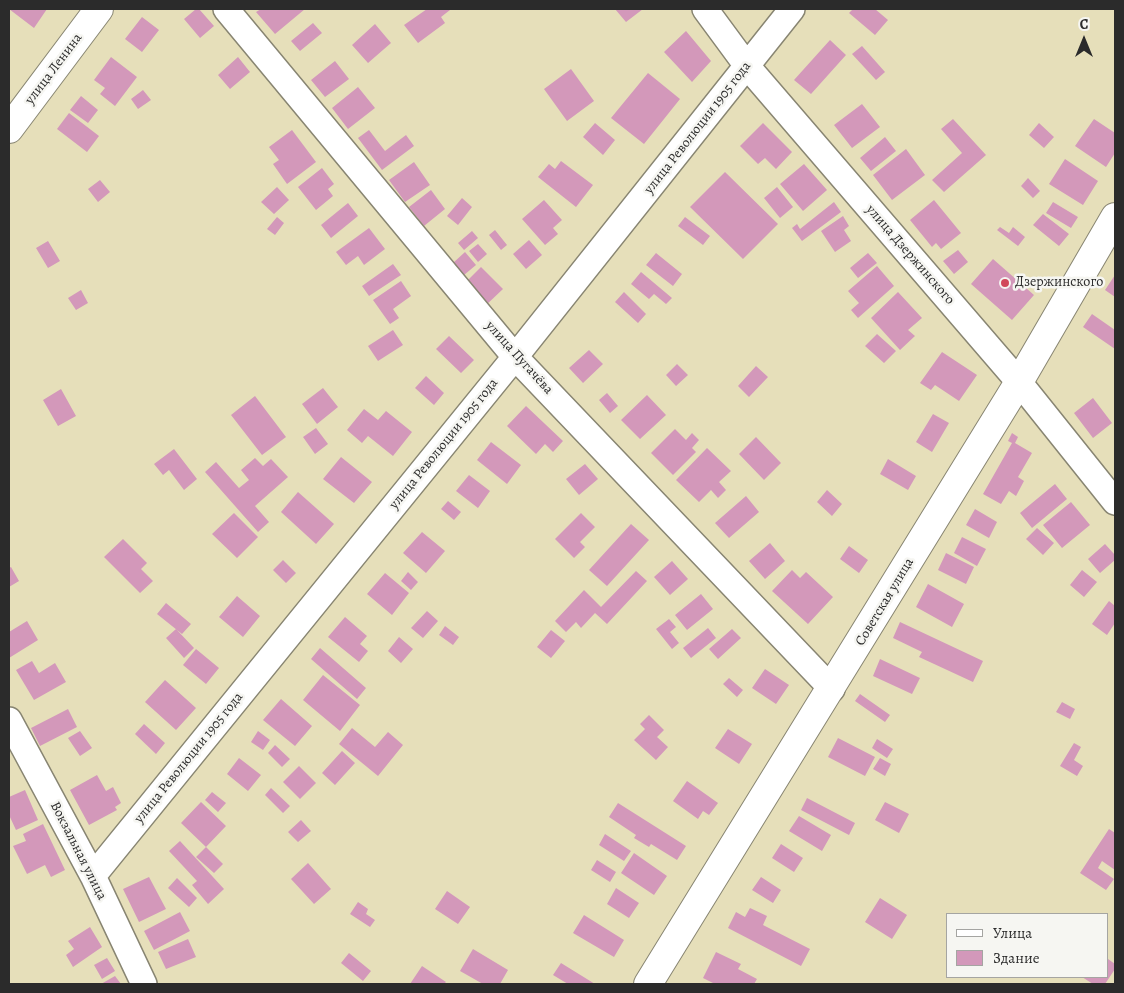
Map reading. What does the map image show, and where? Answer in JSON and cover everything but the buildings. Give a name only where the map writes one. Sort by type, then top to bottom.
[{"type":"street","name":"улица Ленина","points":[[9,129],[99,9]]},
{"type":"street","name":"улица Пугачёва","points":[[226,9],[515,357],[832,689]]},
{"type":"street","name":"улица Дзержинского","points":[[705,9],[747,66],[1019,382],[1115,502]]},
{"type":"street","name":"улица Революции 1905 года","points":[[93,876],[515,357],[792,9]]},
{"type":"street","name":"Советская улица","points":[[648,984],[832,689],[1019,382],[1115,217]]},
{"type":"street","name":"Вокзальная улица","points":[[9,720],[93,876],[144,984]]},
{"type":"place","name":"Дзержинского","points":[[1005,283]]}]
